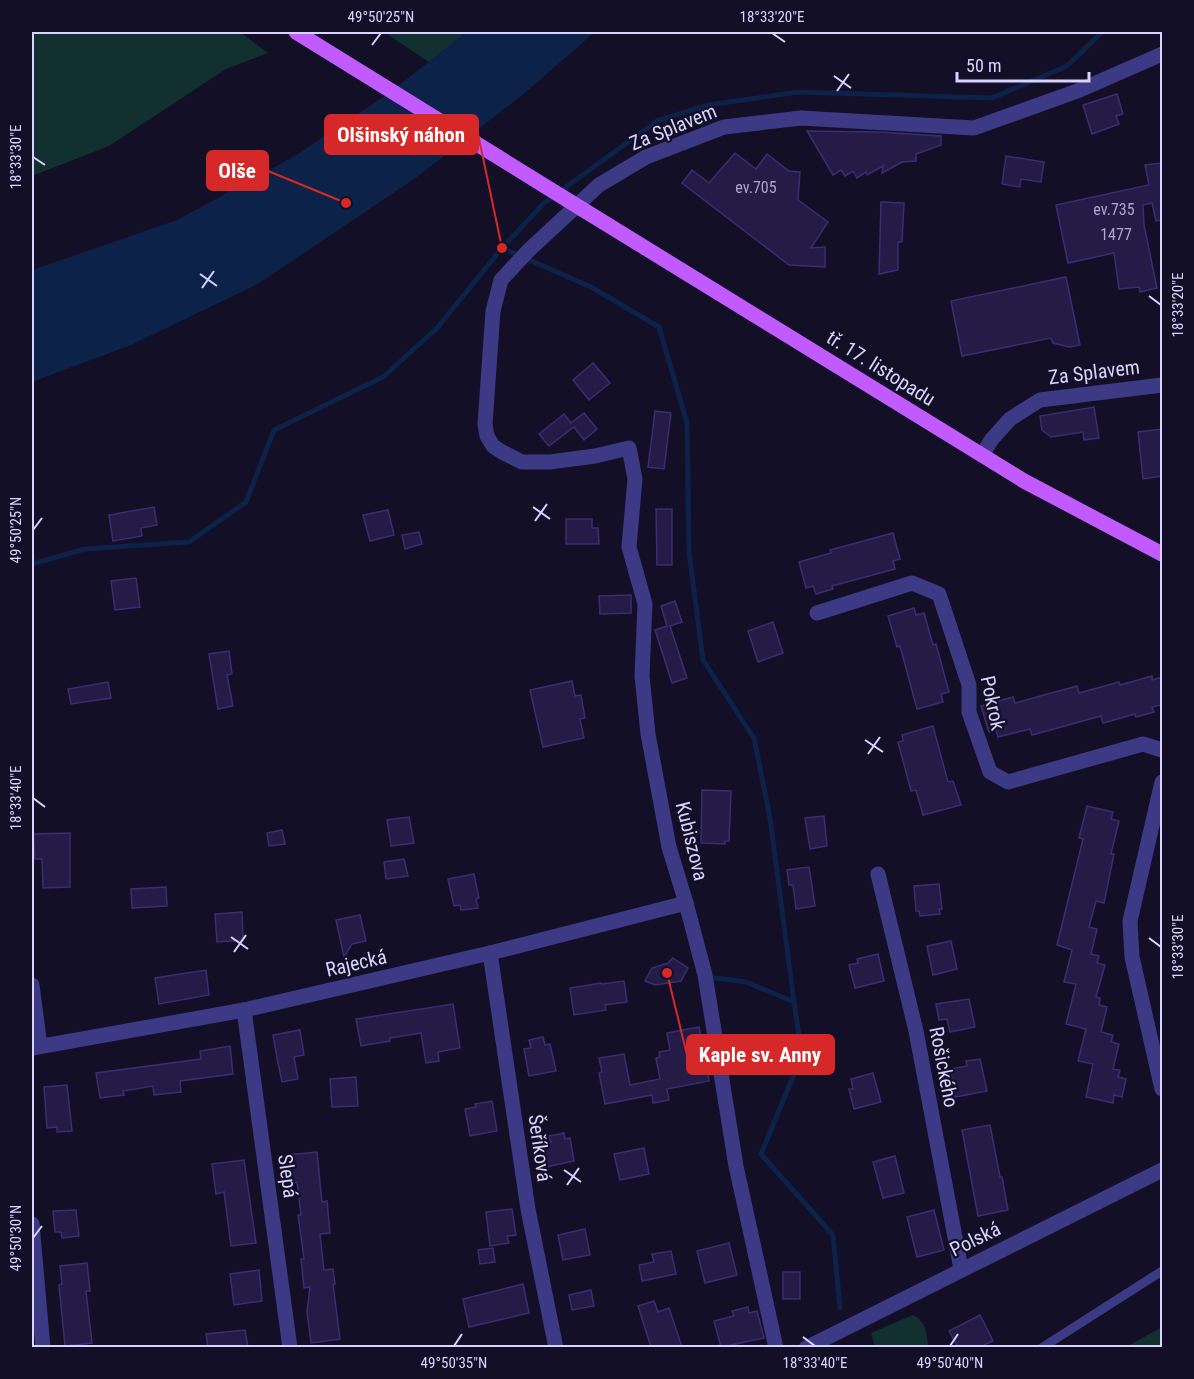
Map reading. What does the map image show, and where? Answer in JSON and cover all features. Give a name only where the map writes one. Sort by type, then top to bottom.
[{"type":"main road","name":"tř. 17. listopadu","points":[[296,32],[982,455],[1058,500],[1162,554]]},
{"type":"street","name":"Za Splavem","points":[[522,462],[493,446],[487,436],[485,424],[494,311],[501,280],[529,250],[599,185],[646,157],[724,127],[801,118],[974,128],[1080,90],[1162,54]]},
{"type":"street","name":"Za Splavem","points":[[982,455],[992,439],[1010,419],[1040,400],[1162,385]]},
{"type":"street","name":"Kubiszova","points":[[522,462],[550,462],[595,456],[629,448],[635,479],[629,547],[645,604],[642,676],[648,734],[669,847],[705,975],[736,1166],[776,1347]]},
{"type":"street","name":"Pokrok","points":[[817,614],[912,583],[939,594],[969,685],[969,712],[990,772],[1008,782],[1143,744],[1162,750]]},
{"type":"street","points":[[1162,782],[1130,921],[1132,957],[1162,1089]]},
{"type":"street","name":"Rošického","points":[[878,874],[916,1031],[961,1269]]},
{"type":"street","name":"Rajecká","points":[[35,1047],[244,1010],[490,953],[686,903]]},
{"type":"street","name":"Šeříková","points":[[490,953],[528,1209],[556,1347]]},
{"type":"street","points":[[32,985],[35,1047]]},
{"type":"street","name":"Slepá","points":[[244,1010],[290,1347]]},
{"type":"street","name":"Polská","points":[[806,1347],[1162,1170]]},
{"type":"street","points":[[32,1224],[43,1347]]},
{"type":"lane","points":[[1043,1347],[1162,1271]]},
{"type":"green space","points":[[32,32],[240,32],[268,53],[226,69],[109,146],[32,176]]},
{"type":"green space","points":[[384,32],[467,32],[429,62]]},
{"type":"green space","points":[[913,1315],[923,1325],[928,1347],[875,1347],[871,1333]]},
{"type":"green space","points":[[1162,1327],[1162,1347],[1126,1347]]},
{"type":"water","points":[[467,32],[595,32],[526,92],[417,177],[258,284],[131,345],[32,382],[32,270],[177,220],[295,156],[389,93]]},
{"type":"building","points":[[1117,94],[1123,114],[1116,116],[1119,124],[1092,134],[1083,105]]},
{"type":"building","points":[[807,131],[941,136],[941,145],[916,154],[916,161],[902,162],[882,173],[883,166],[857,178],[853,171],[845,176],[841,170],[833,175]]},
{"type":"building","points":[[735,153],[756,169],[767,154],[789,171],[800,172],[798,200],[828,222],[811,248],[825,247],[825,267],[789,265],[682,183],[692,170],[709,183]]},
{"type":"building","points":[[1006,156],[1044,162],[1041,182],[1021,179],[1020,187],[1002,184]]},
{"type":"building","points":[[1162,163],[1162,220],[1156,221],[1152,203],[1143,205],[1144,225],[1157,288],[1140,292],[1139,287],[1119,289],[1114,253],[1068,263],[1056,205],[1149,185],[1145,165]]},
{"type":"building","points":[[881,202],[904,203],[902,242],[898,242],[898,270],[879,274]]},
{"type":"building","points":[[1066,277],[1080,345],[1069,347],[1053,343],[1051,338],[962,356],[951,301]]},
{"type":"building","points":[[593,363],[610,383],[589,400],[573,380]]},
{"type":"building","points":[[1094,407],[1099,438],[1084,440],[1083,432],[1051,437],[1042,430],[1040,416]]},
{"type":"building","points":[[655,411],[671,413],[664,469],[648,467]]},
{"type":"building","points":[[584,413],[597,429],[584,440],[574,427],[549,446],[539,434],[564,414],[571,423]]},
{"type":"building","points":[[1162,429],[1162,476],[1143,479],[1138,432]]},
{"type":"building","points":[[154,507],[157,525],[141,528],[142,536],[113,541],[109,515]]},
{"type":"building","points":[[656,509],[672,509],[672,565],[657,565]]},
{"type":"building","points":[[388,510],[394,535],[370,541],[363,515]]},
{"type":"building","points":[[566,519],[592,519],[592,528],[598,528],[599,544],[566,544]]},
{"type":"building","points":[[419,532],[422,544],[405,549],[402,535]]},
{"type":"building","points":[[893,533],[900,559],[893,561],[895,569],[832,586],[833,589],[816,594],[813,586],[806,588],[799,562],[831,553],[830,550]]},
{"type":"building","points":[[136,578],[140,607],[115,610],[111,581]]},
{"type":"building","points":[[631,595],[631,613],[600,614],[599,596]]},
{"type":"building","points":[[675,601],[682,622],[670,626],[687,678],[672,683],[655,630],[667,626],[661,606]]},
{"type":"building","points":[[914,608],[916,615],[924,613],[933,645],[936,644],[949,692],[941,694],[943,702],[917,709],[900,646],[897,647],[888,616]]},
{"type":"building","points":[[773,622],[783,653],[758,662],[748,631]]},
{"type":"building","points":[[229,651],[232,674],[227,675],[233,706],[218,709],[209,654]]},
{"type":"building","points":[[1152,676],[1152,680],[1162,677],[1162,705],[1152,707],[1154,712],[1136,717],[1135,714],[1103,723],[1101,716],[1032,735],[1030,729],[998,737],[996,730],[989,732],[981,706],[1013,697],[1015,703],[1077,686],[1079,693]]},
{"type":"building","points":[[572,681],[575,696],[581,695],[585,718],[580,719],[584,738],[543,747],[530,690]]},
{"type":"building","points":[[108,682],[111,698],[71,704],[68,689]]},
{"type":"building","points":[[933,726],[948,782],[953,781],[961,805],[923,815],[916,790],[911,791],[898,742],[903,741],[902,735]]},
{"type":"building","points":[[702,790],[731,791],[729,841],[725,841],[725,844],[701,843]]},
{"type":"building","points":[[1087,806],[1113,812],[1111,819],[1119,821],[1111,854],[1114,854],[1104,903],[1096,901],[1089,927],[1097,929],[1091,954],[1099,956],[1097,963],[1105,965],[1096,997],[1100,998],[1099,1005],[1107,1007],[1101,1032],[1113,1035],[1111,1042],[1119,1044],[1113,1069],[1120,1070],[1118,1077],[1126,1079],[1122,1097],[1114,1095],[1113,1103],[1086,1097],[1093,1064],[1078,1061],[1086,1029],[1066,1024],[1076,984],[1064,982],[1072,950],[1057,945],[1083,839],[1079,838]]},
{"type":"building","points":[[824,816],[827,846],[810,849],[805,818]]},
{"type":"building","points":[[409,817],[414,843],[391,846],[387,820]]},
{"type":"building","points":[[282,830],[285,844],[269,846],[267,833]]},
{"type":"building","points":[[70,833],[70,887],[43,888],[42,859],[35,859],[33,834]]},
{"type":"building","points":[[404,859],[408,876],[386,879],[384,862]]},
{"type":"building","points":[[809,867],[815,906],[796,909],[793,885],[789,885],[787,870]]},
{"type":"building","points":[[474,874],[479,898],[476,899],[478,908],[461,910],[460,905],[454,906],[448,879]]},
{"type":"building","points":[[939,884],[942,909],[939,909],[940,914],[920,916],[919,911],[916,911],[914,886]]},
{"type":"building","points":[[166,887],[167,906],[132,908],[131,889]]},
{"type":"building","points":[[242,912],[243,940],[217,942],[215,914]]},
{"type":"building","points":[[360,915],[366,941],[352,944],[344,957],[336,920]]},
{"type":"building","points":[[951,941],[957,969],[933,975],[927,946]]},
{"type":"building","points":[[878,954],[884,981],[855,988],[849,965],[858,963],[857,959]]},
{"type":"building","points":[[673,958],[688,968],[681,981],[655,985],[645,981],[652,968],[668,963]]},
{"type":"building","points":[[206,970],[209,995],[159,1004],[155,978]]},
{"type":"building","points":[[624,981],[627,1002],[605,1005],[606,1010],[574,1015],[570,988]]},
{"type":"building","points":[[969,999],[975,1027],[950,1032],[947,1019],[939,1020],[936,1004]]},
{"type":"building","points":[[453,1004],[460,1048],[438,1052],[439,1061],[426,1063],[421,1033],[361,1046],[356,1019]]},
{"type":"building","points":[[699,1027],[709,1081],[667,1089],[669,1100],[653,1103],[652,1095],[605,1104],[599,1073],[602,1072],[599,1058],[624,1054],[630,1085],[660,1079],[656,1058],[660,1057],[659,1052],[670,1050],[667,1033]]},
{"type":"building","points":[[300,1030],[304,1055],[294,1057],[298,1079],[282,1082],[273,1035]]},
{"type":"building","points":[[543,1037],[545,1045],[550,1044],[556,1071],[529,1076],[524,1049],[531,1048],[529,1040]]},
{"type":"building","points":[[230,1046],[233,1074],[180,1081],[181,1092],[154,1095],[153,1086],[123,1091],[124,1095],[100,1098],[96,1073],[201,1059],[200,1051]]},
{"type":"building","points":[[980,1059],[987,1091],[955,1097],[950,1069],[967,1066],[966,1061]]},
{"type":"building","points":[[873,1073],[881,1102],[854,1109],[849,1089],[853,1089],[851,1079]]},
{"type":"building","points":[[356,1077],[358,1106],[332,1107],[330,1079]]},
{"type":"building","points":[[67,1085],[72,1131],[57,1132],[57,1127],[47,1128],[44,1087]]},
{"type":"building","points":[[492,1101],[497,1131],[470,1136],[465,1109],[476,1107],[475,1104]]},
{"type":"building","points":[[990,1125],[1008,1210],[978,1216],[962,1130]]},
{"type":"building","points":[[564,1133],[565,1139],[570,1138],[574,1161],[546,1167],[542,1144],[551,1142],[549,1136]]},
{"type":"building","points":[[644,1148],[649,1174],[620,1180],[614,1154]]},
{"type":"building","points":[[317,1152],[322,1202],[327,1201],[330,1233],[320,1234],[324,1270],[333,1269],[340,1339],[311,1343],[307,1312],[310,1287],[304,1288],[301,1259],[304,1259],[298,1215],[301,1215],[297,1182],[290,1183],[287,1155]]},
{"type":"building","points":[[895,1156],[904,1193],[883,1198],[873,1162]]},
{"type":"building","points":[[244,1160],[256,1243],[231,1246],[224,1192],[216,1194],[212,1164]]},
{"type":"building","points":[[512,1209],[516,1235],[507,1236],[509,1243],[490,1246],[486,1212]]},
{"type":"building","points":[[76,1210],[79,1236],[62,1238],[61,1232],[55,1232],[53,1211]]},
{"type":"building","points":[[934,1210],[944,1250],[917,1257],[907,1217]]},
{"type":"building","points":[[585,1229],[590,1255],[563,1260],[558,1235]]},
{"type":"building","points":[[729,1243],[737,1275],[705,1283],[697,1251]]},
{"type":"building","points":[[493,1248],[495,1262],[480,1264],[478,1250]]},
{"type":"building","points":[[671,1251],[676,1274],[642,1281],[639,1265],[654,1262],[652,1254]]},
{"type":"building","points":[[87,1263],[90,1291],[86,1291],[92,1343],[65,1346],[59,1285],[62,1284],[60,1266]]},
{"type":"building","points":[[259,1270],[262,1301],[234,1305],[230,1274]]},
{"type":"building","points":[[783,1272],[800,1272],[800,1299],[783,1299]]},
{"type":"building","points":[[523,1284],[529,1313],[469,1327],[463,1299]]},
{"type":"building","points":[[591,1290],[594,1306],[572,1310],[569,1295]]},
{"type":"building","points":[[654,1301],[658,1312],[669,1308],[682,1347],[651,1347],[638,1306]]},
{"type":"building","points":[[748,1307],[749,1313],[757,1311],[764,1338],[721,1347],[714,1321],[734,1316],[732,1311]]},
{"type":"building","points":[[980,1315],[993,1341],[980,1347],[958,1347],[949,1331]]},
{"type":"building","points":[[245,1330],[248,1347],[208,1347],[206,1334]]},
{"type":"waterway","points":[[32,564],[85,549],[189,542],[246,502],[274,430],[383,377],[437,328],[502,248],[544,203],[657,121],[708,105],[798,92],[992,98],[1067,66],[1102,32]]},
{"type":"waterway","points":[[502,248],[591,287],[659,327],[687,423],[689,552],[703,660],[754,738],[770,818],[802,1055],[761,1154],[833,1235],[840,1308]]},
{"type":"waterway","points":[[708,977],[746,982],[794,1002]]},
{"type":"place","name":"Olše","points":[[346,203]]},
{"type":"place","name":"Olšinský náhon","points":[[502,248]]},
{"type":"place","name":"Kaple sv. Anny","points":[[667,973]]}]
